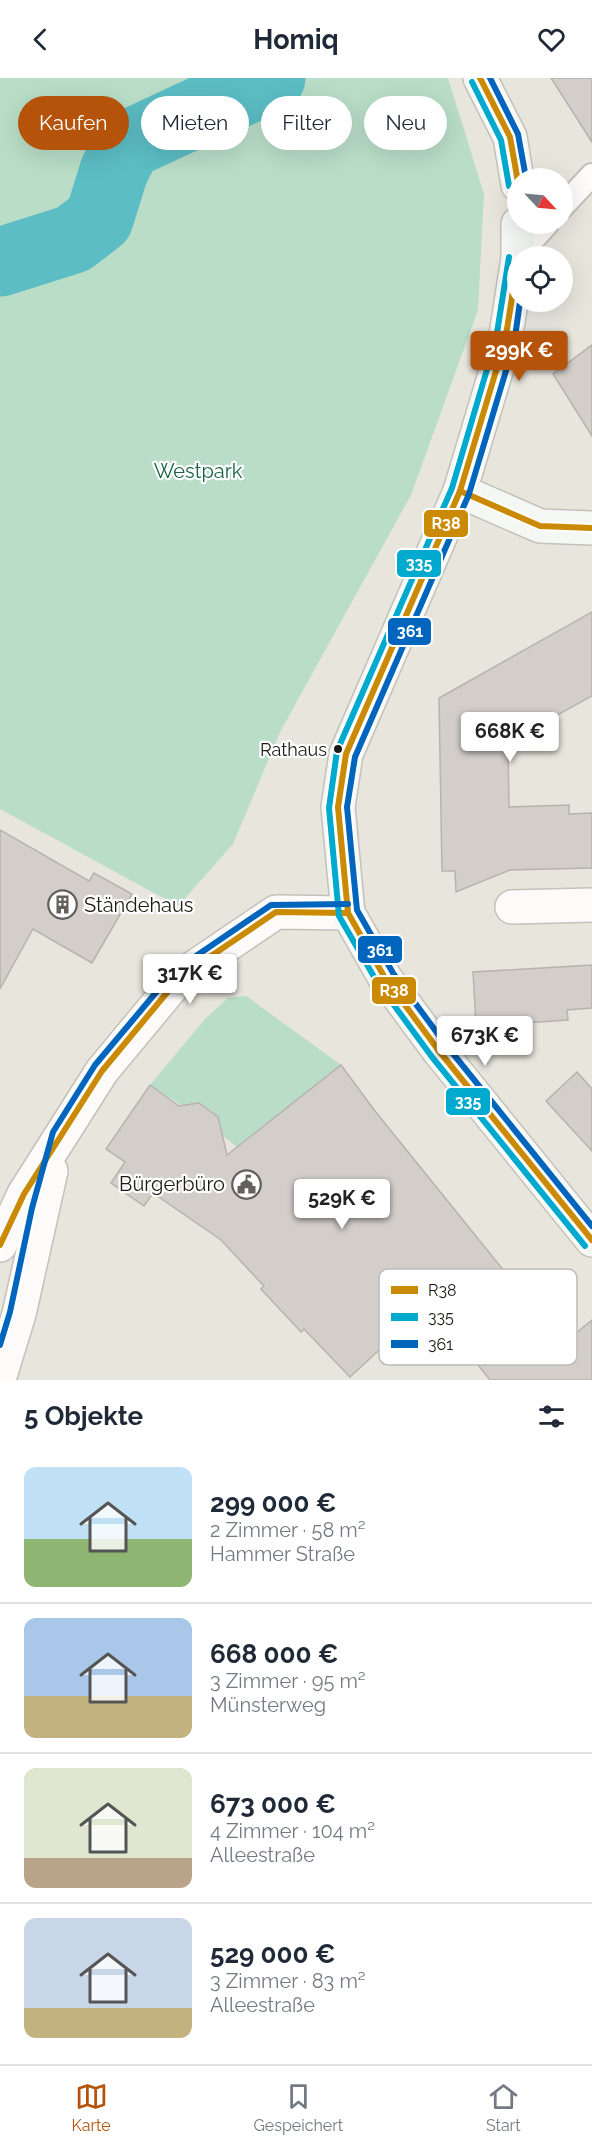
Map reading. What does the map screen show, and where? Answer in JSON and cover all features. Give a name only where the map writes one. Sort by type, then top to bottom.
[{"type":"main road","points":[[480,78],[510,137],[515,168]]},
{"type":"main road","points":[[509,312],[505,341],[460,491],[346,754],[338,807],[348,913],[385,978],[419,1024],[592,1240]]},
{"type":"main road","points":[[460,491],[540,526],[592,528]]},
{"type":"street","points":[[512,907],[592,905]]},
{"type":"street","points":[[0,1245],[24,1194],[102,1071],[180,977],[276,912],[348,913]]},
{"type":"street","points":[[0,1376],[19,1314],[41,1210],[61,1135]]},
{"type":"lane","points":[[573,195],[592,175]]},
{"type":"lane","points":[[528,246],[539,234]]},
{"type":"green space","name":"Westpark","points":[[0,78],[448,78],[484,194],[478,310],[411,495],[280,732],[233,844],[178,906],[0,809]]},
{"type":"green space","points":[[246,996],[341,1065],[237,1147],[211,1126],[218,1118],[199,1103],[193,1113],[150,1085],[206,1018],[228,998]]},
{"type":"building","points":[[551,78],[592,78],[592,142]]},
{"type":"building","points":[[592,345],[592,436],[553,374]]},
{"type":"building","points":[[592,612],[592,696],[508,742],[509,807],[569,805],[569,814],[592,813],[592,868],[510,870],[456,892],[455,871],[442,871],[439,698]]},
{"type":"building","name":"Ständehaus","points":[[0,830],[89,881],[94,873],[132,894],[92,963],[33,929],[0,989]]},
{"type":"building","points":[[592,965],[592,1008],[567,1010],[568,1020],[476,1026],[473,972]]},
{"type":"building","points":[[341,1065],[375,1111],[502,1269],[379,1269],[379,1350],[350,1377],[304,1329],[301,1332],[261,1289],[264,1286],[221,1240],[153,1193],[144,1206],[111,1183],[125,1162],[106,1149],[150,1085],[179,1106],[199,1103],[218,1117],[227,1155]]},
{"type":"building","points":[[577,1072],[592,1089],[592,1151],[546,1101]]},
{"type":"building","points":[[592,1320],[592,1380],[490,1380],[478,1365],[577,1365],[577,1332]]},
{"type":"waterway","points":[[0,262],[73,239],[99,219],[114,171],[127,145],[271,78]]},
{"type":"transit line","name":"R38","points":[[480,78],[510,137],[516,168]]},
{"type":"transit line","name":"361","points":[[490,78],[518,134],[524,168]]},
{"type":"transit line","name":"335","points":[[472,82],[501,140],[507,174]]},
{"type":"transit line","name":"335","points":[[507,270],[496,339],[452,488],[337,751],[329,808],[339,916],[377,982],[432,1057],[585,1246]]},
{"type":"transit line","name":"R38","points":[[510,312],[505,341],[460,491],[346,754],[338,807],[348,913],[385,978],[439,1051],[592,1240]]},
{"type":"transit line","name":"361","points":[[519,312],[514,344],[469,494],[355,757],[347,807],[357,910],[393,973],[446,1045],[592,1226]]},
{"type":"transit line","name":"R38","points":[[460,491],[540,526],[592,528]]},
{"type":"transit line","name":"361","points":[[0,1345],[10,1312],[32,1208],[53,1132],[95,1065],[174,971],[271,905],[348,904]]},
{"type":"transit line","name":"R38","points":[[0,1245],[24,1194],[102,1071],[180,977],[276,912],[348,913]]},
{"type":"place","name":"Rathaus","points":[[338,749]]},
{"type":"place","name":"Ständehaus","points":[[63,905]]},
{"type":"place","name":"Bürgerbüro","points":[[246,1184]]}]
